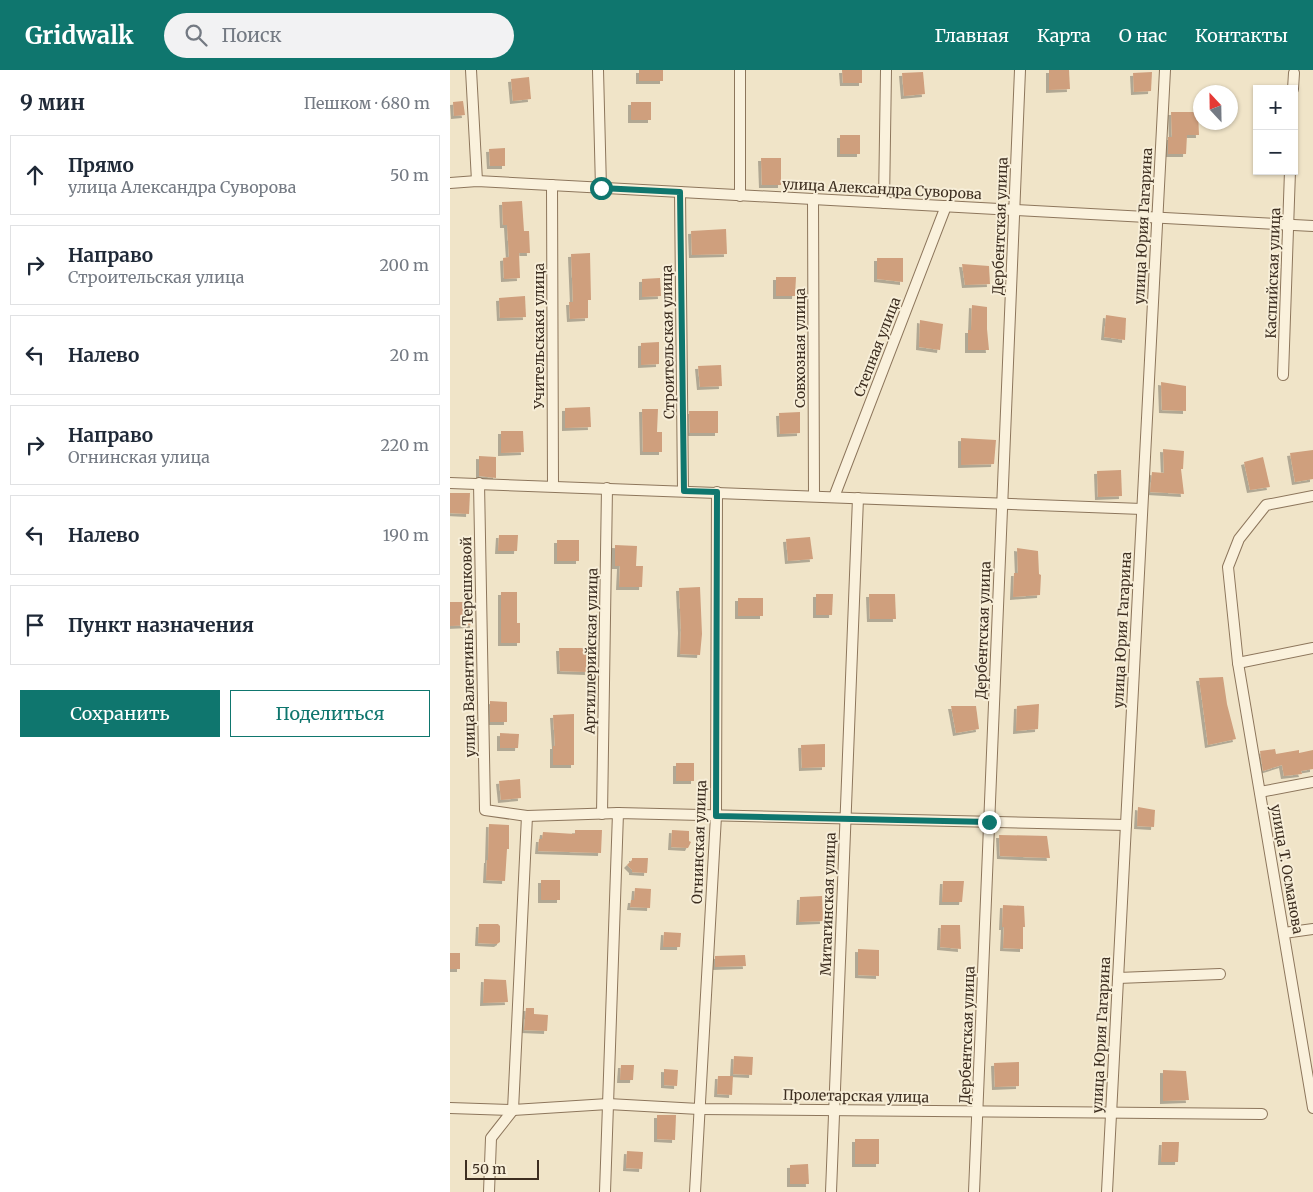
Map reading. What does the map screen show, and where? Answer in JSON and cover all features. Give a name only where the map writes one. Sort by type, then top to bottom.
[{"type":"street","points":[[471,70],[477,182]]},
{"type":"street","points":[[598,70],[601,188]]},
{"type":"street","points":[[740,70],[740,196]]},
{"type":"street","points":[[884,203],[886,70]]},
{"type":"street","name":"Дербентская улица","points":[[974,1192],[1020,70]]},
{"type":"street","name":"улица Юрия Гагарина","points":[[1107,1192],[1165,70]]},
{"type":"street","points":[[1293,85],[1294,73]]},
{"type":"street","name":"Каспийская улица","points":[[1283,375],[1290,175]]},
{"type":"street","name":"улица Александра Суворова","points":[[450,183],[477,182],[601,188],[1313,226]]},
{"type":"street","name":"Учительскакя улица","points":[[552,186],[553,486]]},
{"type":"street","name":"Строительская улица","points":[[680,192],[684,491]]},
{"type":"street","name":"Совхозная улица","points":[[813,199],[814,496]]},
{"type":"street","name":"Степная улица","points":[[834,497],[946,206]]},
{"type":"street","points":[[450,483],[1142,508]]},
{"type":"street","name":"улица Валентины Терешковой","points":[[479,484],[484,810],[527,816]]},
{"type":"street","name":"Артиллерийская улица","points":[[602,814],[607,488]]},
{"type":"street","name":"Огнинская улица","points":[[695,1192],[716,816],[717,492]]},
{"type":"street","name":"улица Т. Османова","points":[[1313,496],[1266,504],[1239,539],[1228,567],[1238,663],[1311,1087],[1313,1108]]},
{"type":"street","name":"Митагинская улица","points":[[831,1192],[858,498]]},
{"type":"street","points":[[1238,663],[1313,648]]},
{"type":"street","points":[[1260,792],[1313,782]]},
{"type":"street","points":[[605,1192],[618,813]]},
{"type":"street","points":[[489,1192],[491,1138],[514,1110],[527,816],[618,813],[1126,824]]},
{"type":"street","points":[[1284,933],[1313,928]]},
{"type":"street","points":[[1118,978],[1220,974]]},
{"type":"street","name":"Пролетарская улица","points":[[450,1108],[514,1110],[608,1104],[699,1109],[1262,1114]]},
{"type":"building","points":[[639,70],[663,70],[663,81],[639,81]]},
{"type":"building","points":[[842,70],[862,70],[862,83],[843,83]]},
{"type":"building","points":[[1049,70],[1069,70],[1070,89],[1049,90]]},
{"type":"building","points":[[923,72],[925,94],[904,96],[902,73]]},
{"type":"building","points":[[1152,72],[1151,91],[1134,92],[1133,73]]},
{"type":"building","points":[[529,77],[531,99],[513,101],[511,79]]},
{"type":"building","points":[[463,101],[465,115],[454,116],[453,102]]},
{"type":"building","points":[[631,102],[651,102],[651,120],[631,120]]},
{"type":"building","points":[[1171,112],[1193,112],[1193,130],[1199,130],[1199,135],[1187,135],[1186,154],[1168,154],[1168,137],[1172,137]]},
{"type":"building","points":[[840,135],[860,135],[860,154],[840,154]]},
{"type":"building","points":[[505,148],[505,166],[490,166],[489,149]]},
{"type":"building","points":[[761,158],[781,158],[781,185],[762,185]]},
{"type":"building","points":[[522,201],[524,231],[529,231],[530,253],[519,253],[520,278],[504,279],[503,258],[509,257],[507,225],[503,225],[502,202]]},
{"type":"building","points":[[726,229],[727,254],[692,255],[691,231]]},
{"type":"building","points":[[590,253],[591,300],[588,300],[588,318],[570,319],[569,302],[573,302],[571,254]]},
{"type":"building","points":[[877,258],[903,258],[903,282],[877,279]]},
{"type":"building","points":[[962,264],[989,266],[990,284],[965,285]]},
{"type":"building","points":[[776,277],[796,277],[795,296],[776,296]]},
{"type":"building","points":[[660,278],[661,296],[642,297],[642,279]]},
{"type":"building","points":[[525,296],[526,317],[500,318],[499,298]]},
{"type":"building","points":[[972,305],[987,307],[989,350],[968,350],[968,330],[971,330]]},
{"type":"building","points":[[1106,315],[1126,318],[1125,340],[1104,337]]},
{"type":"building","points":[[920,320],[943,324],[940,350],[919,347]]},
{"type":"building","points":[[659,342],[659,364],[641,365],[641,343]]},
{"type":"building","points":[[721,365],[722,386],[700,387],[698,366]]},
{"type":"building","points":[[1161,382],[1186,386],[1186,411],[1162,410]]},
{"type":"building","points":[[590,407],[591,427],[565,428],[565,408]]},
{"type":"building","points":[[642,409],[658,409],[657,432],[662,432],[662,452],[643,452]]},
{"type":"building","points":[[689,411],[718,411],[718,433],[690,433]]},
{"type":"building","points":[[800,412],[800,433],[780,434],[779,413]]},
{"type":"building","points":[[501,431],[523,431],[524,452],[501,453]]},
{"type":"building","points":[[961,438],[996,440],[994,464],[961,465]]},
{"type":"building","points":[[1163,449],[1184,451],[1183,469],[1181,469],[1184,494],[1150,492],[1152,472],[1164,473]]},
{"type":"building","points":[[1313,450],[1313,479],[1295,482],[1290,453]]},
{"type":"building","points":[[479,456],[496,457],[496,478],[479,476]]},
{"type":"building","points":[[1263,457],[1270,487],[1250,490],[1244,462]]},
{"type":"building","points":[[1121,470],[1122,496],[1098,497],[1097,471]]},
{"type":"building","points":[[450,493],[470,493],[469,514],[450,513]]},
{"type":"building","points":[[499,535],[518,535],[517,551],[498,551]]},
{"type":"building","points":[[810,537],[813,559],[788,561],[786,539]]},
{"type":"building","points":[[557,540],[579,540],[579,561],[557,561]]},
{"type":"building","points":[[615,545],[637,546],[636,566],[643,566],[642,587],[619,587],[620,566],[615,566]]},
{"type":"building","points":[[1017,548],[1038,551],[1039,574],[1041,575],[1040,595],[1013,597],[1014,573],[1018,573]]},
{"type":"building","points":[[700,587],[702,634],[700,655],[680,654],[679,588]]},
{"type":"building","points":[[501,592],[517,592],[517,623],[520,623],[520,643],[501,643]]},
{"type":"building","points":[[816,594],[833,594],[832,615],[816,615]]},
{"type":"building","points":[[869,594],[895,594],[896,619],[870,619]]},
{"type":"building","points":[[738,598],[763,598],[763,616],[738,616]]},
{"type":"building","points":[[450,602],[472,602],[473,625],[450,626]]},
{"type":"building","points":[[559,648],[587,648],[588,672],[560,671]]},
{"type":"building","points":[[1223,677],[1227,704],[1236,739],[1208,745],[1199,678]]},
{"type":"building","points":[[490,701],[507,702],[507,722],[490,722]]},
{"type":"building","points":[[1039,704],[1038,729],[1016,731],[1017,706]]},
{"type":"building","points":[[951,706],[976,706],[979,729],[956,733]]},
{"type":"building","points":[[574,714],[574,765],[553,765],[553,746],[555,746],[553,715]]},
{"type":"building","points":[[500,733],[519,734],[518,748],[500,748]]},
{"type":"building","points":[[825,744],[825,767],[802,768],[801,745]]},
{"type":"building","points":[[1275,749],[1276,754],[1299,750],[1299,753],[1313,750],[1313,769],[1301,771],[1302,774],[1284,776],[1282,765],[1263,771],[1260,751]]},
{"type":"building","points":[[676,763],[694,763],[694,781],[676,781]]},
{"type":"building","points":[[520,779],[521,798],[501,800],[499,781]]},
{"type":"building","points":[[1138,807],[1155,810],[1154,827],[1137,826]]},
{"type":"building","points":[[489,824],[509,825],[509,849],[507,849],[505,881],[486,880]]},
{"type":"building","points":[[575,830],[602,830],[601,853],[538,851],[539,839],[542,839],[543,832],[575,834]]},
{"type":"building","points":[[672,830],[689,831],[689,841],[691,842],[688,848],[671,847]]},
{"type":"building","points":[[999,835],[1047,836],[1050,858],[1000,856]]},
{"type":"building","points":[[632,858],[648,858],[647,873],[632,872],[627,865]]},
{"type":"building","points":[[541,880],[560,880],[560,900],[541,900]]},
{"type":"building","points":[[943,881],[964,881],[962,902],[942,902]]},
{"type":"building","points":[[635,888],[651,889],[650,908],[630,907],[631,900],[634,900]]},
{"type":"building","points":[[822,896],[823,921],[799,922],[800,897]]},
{"type":"building","points":[[1003,905],[1024,906],[1023,949],[1003,948]]},
{"type":"building","points":[[479,924],[498,924],[500,926],[500,942],[497,944],[478,943]]},
{"type":"building","points":[[941,925],[960,925],[961,949],[940,947]]},
{"type":"building","points":[[664,932],[681,933],[680,947],[663,947]]},
{"type":"building","points":[[858,949],[879,950],[879,976],[858,975]]},
{"type":"building","points":[[450,953],[460,953],[460,969],[450,969]]},
{"type":"building","points":[[745,955],[746,966],[715,967],[715,956]]},
{"type":"building","points":[[484,979],[506,980],[508,1002],[483,1003]]},
{"type":"building","points":[[526,1008],[534,1008],[534,1014],[548,1015],[547,1031],[524,1030]]},
{"type":"building","points":[[734,1056],[753,1057],[752,1075],[733,1074]]},
{"type":"building","points":[[1019,1062],[1019,1086],[995,1087],[994,1063]]},
{"type":"building","points":[[621,1065],[634,1065],[633,1080],[620,1080]]},
{"type":"building","points":[[664,1069],[678,1070],[677,1086],[664,1085]]},
{"type":"building","points":[[1163,1070],[1186,1071],[1189,1100],[1163,1101]]},
{"type":"building","points":[[718,1076],[733,1076],[732,1095],[717,1094]]},
{"type":"building","points":[[657,1115],[676,1115],[675,1140],[657,1139]]},
{"type":"building","points":[[855,1139],[879,1139],[879,1164],[855,1164]]},
{"type":"building","points":[[1162,1142],[1179,1142],[1178,1162],[1161,1162]]},
{"type":"building","points":[[627,1151],[643,1152],[642,1169],[626,1168]]},
{"type":"building","points":[[808,1164],[809,1184],[790,1184],[790,1165]]},
{"type":"route","points":[[601,188],[680,192],[684,491],[717,492],[716,816],[989,822]]}]
